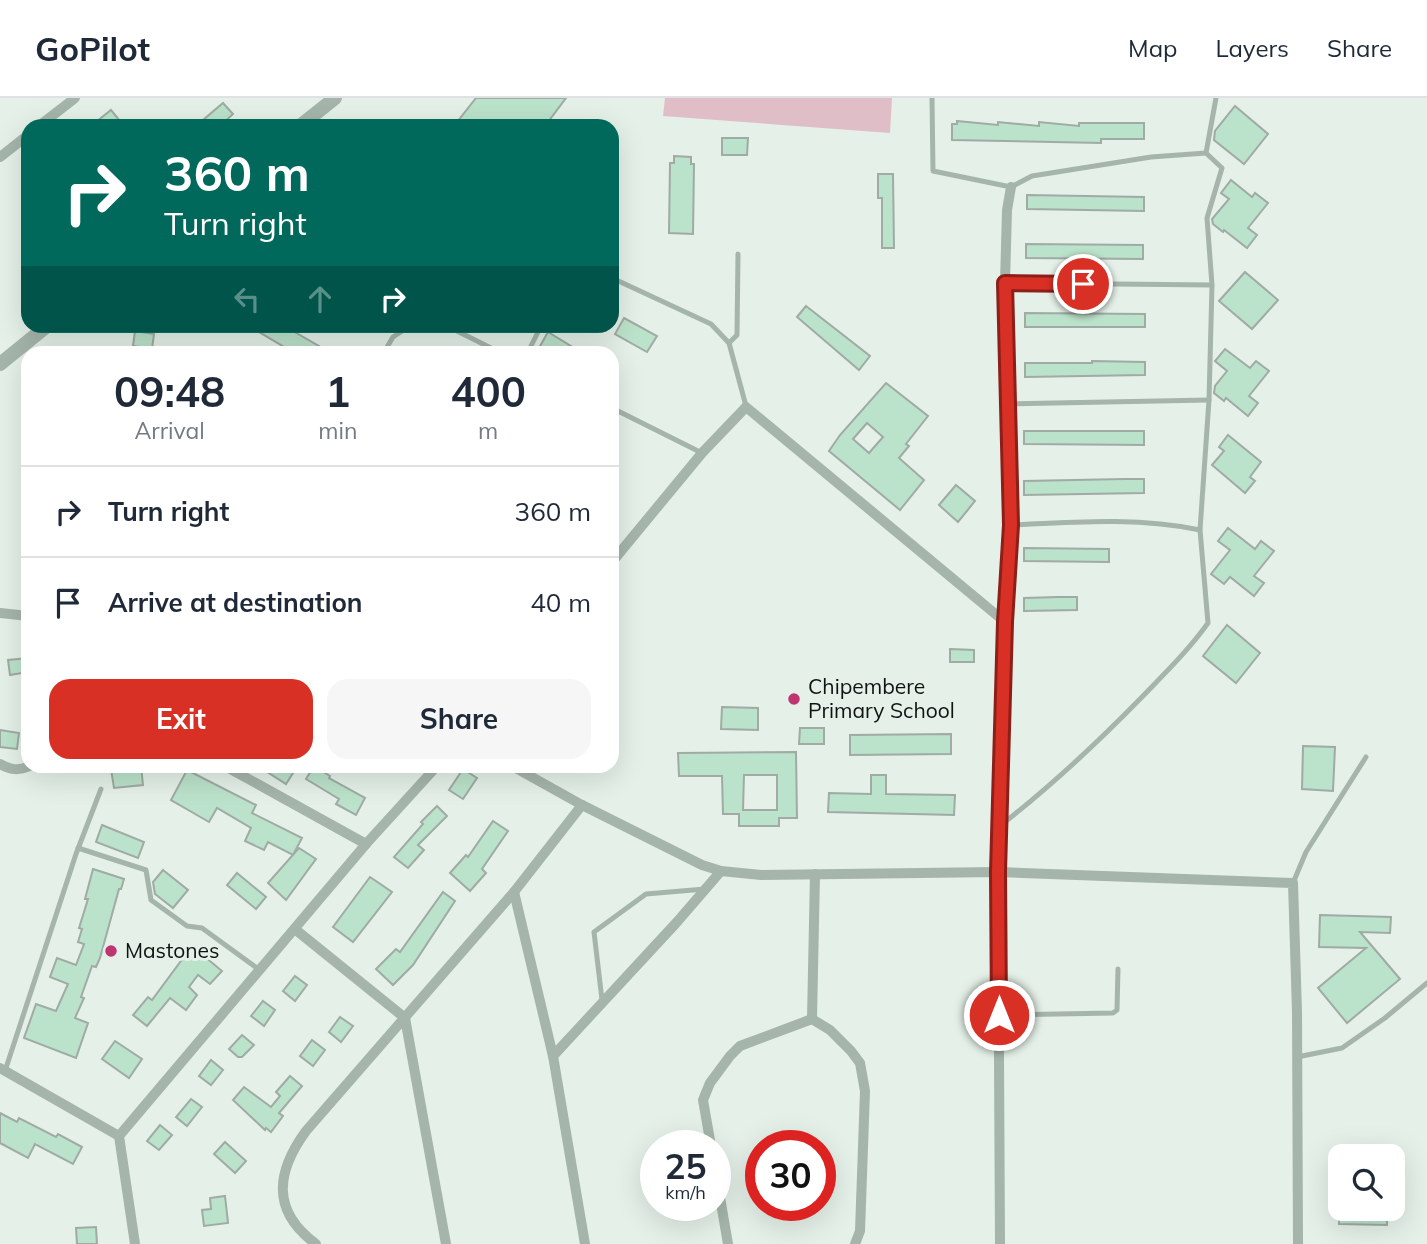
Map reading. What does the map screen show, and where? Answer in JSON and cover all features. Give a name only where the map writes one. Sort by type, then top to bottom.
[{"type":"street","points":[[48,119],[75,98]]},
{"type":"street","points":[[309,119],[335,98]]},
{"type":"street","points":[[0,157],[21,140]]},
{"type":"street","points":[[1000,1244],[998,872],[1005,622],[1011,525],[1005,283],[1007,210],[1011,187]]},
{"type":"street","points":[[22,346],[38,333]]},
{"type":"street","points":[[0,364],[21,347]]},
{"type":"street","points":[[619,549],[746,407],[1005,622]]},
{"type":"street","points":[[0,613],[21,615]]},
{"type":"street","points":[[0,764],[13,770],[21,770]]},
{"type":"street","points":[[237,773],[366,845]]},
{"type":"street","points":[[135,1244],[119,1136],[366,845],[431,773]]},
{"type":"street","points":[[525,773],[702,865],[721,871],[761,875],[998,872],[1293,883],[1299,1243]]},
{"type":"street","points":[[316,1244],[295,1225],[285,1206],[282,1180],[292,1150],[514,892],[582,805]]},
{"type":"street","points":[[553,1056],[721,871]]},
{"type":"street","points":[[812,1019],[815,874]]},
{"type":"street","points":[[514,892],[553,1056],[585,1244]]},
{"type":"street","points":[[296,930],[405,1018],[446,1244]]},
{"type":"street","points":[[708,1130],[703,1100],[710,1083],[730,1056],[740,1046],[812,1019]]},
{"type":"street","points":[[812,1019],[830,1030],[860,1063],[865,1104],[860,1231],[855,1244]]},
{"type":"street","points":[[2,1069],[119,1136]]},
{"type":"street","points":[[724,1221],[728,1244]]},
{"type":"lane","points":[[932,98],[933,171],[1011,187],[1032,176],[1151,157],[1206,153],[1222,168],[1206,218],[1212,285],[1209,400],[1200,530],[1209,623],[1193,645],[1097,742],[1000,826]]},
{"type":"lane","points":[[1206,153],[1216,98]]},
{"type":"lane","points":[[729,343],[737,335],[738,254]]},
{"type":"lane","points":[[619,281],[711,324],[729,343],[746,407]]},
{"type":"lane","points":[[1005,283],[1212,285]]},
{"type":"lane","points":[[388,346],[399,333]]},
{"type":"lane","points":[[461,333],[487,346]]},
{"type":"lane","points":[[1008,404],[1209,400]]},
{"type":"lane","points":[[619,412],[702,453]]},
{"type":"lane","points":[[1011,525],[1095,521],[1168,523],[1200,530]]},
{"type":"lane","points":[[1293,883],[1306,852],[1366,757]]},
{"type":"lane","points":[[2,1069],[101,789]]},
{"type":"lane","points":[[78,848],[146,870],[150,900],[187,926],[202,928],[261,971]]},
{"type":"lane","points":[[602,1002],[594,932],[646,894],[705,888]]},
{"type":"lane","points":[[999,1015],[1113,1013],[1117,1010],[1118,969]]},
{"type":"lane","points":[[1297,1057],[1342,1048],[1385,1018],[1427,983]]},
{"type":"shaded area","points":[[665,98],[892,98],[890,133],[663,116]]},
{"type":"building","points":[[476,98],[566,98],[550,119],[460,119]]},
{"type":"building","points":[[223,103],[233,114],[228,119],[204,119]]},
{"type":"building","points":[[1235,106],[1268,134],[1244,164],[1214,140],[1215,131]]},
{"type":"building","points":[[111,110],[118,119],[100,119]]},
{"type":"building","points":[[957,121],[1039,126],[1039,122],[1079,126],[1079,123],[1144,123],[1144,139],[1101,139],[1101,143],[952,140],[952,124],[957,124]]},
{"type":"building","points":[[722,138],[748,138],[747,155],[722,155]]},
{"type":"building","points":[[674,156],[691,157],[691,164],[694,164],[693,234],[669,233],[670,163],[674,163]]},
{"type":"building","points":[[878,174],[893,174],[894,248],[882,248],[882,198],[878,198]]},
{"type":"building","points":[[1231,180],[1252,197],[1255,193],[1268,203],[1248,228],[1257,235],[1247,248],[1213,224],[1212,219],[1229,199],[1221,193]]},
{"type":"building","points":[[1027,195],[1144,197],[1144,211],[1027,209]]},
{"type":"building","points":[[1026,244],[1143,245],[1143,259],[1026,258]]},
{"type":"building","points":[[1245,272],[1278,300],[1252,329],[1219,301]]},
{"type":"building","points":[[806,306],[870,356],[859,370],[797,317]]},
{"type":"building","points":[[1025,313],[1145,314],[1145,327],[1025,327]]},
{"type":"building","points":[[624,318],[657,336],[647,352],[615,334],[619,333]]},
{"type":"building","points":[[135,333],[154,334],[152,346],[133,346]]},
{"type":"building","points":[[261,333],[296,333],[319,346],[283,346]]},
{"type":"building","points":[[550,333],[571,346],[540,346]]},
{"type":"building","points":[[1225,349],[1250,368],[1256,361],[1269,371],[1249,396],[1258,403],[1248,416],[1226,398],[1224,401],[1214,393],[1215,386],[1227,371],[1215,361]]},
{"type":"building","points":[[1145,362],[1145,375],[1025,377],[1025,363]]},
{"type":"building","points":[[886,383],[928,416],[906,444],[909,446],[899,458],[924,480],[900,510],[829,451]],"holes":[[[867,423],[883,437],[869,453],[853,439]]]},
{"type":"building","points":[[1024,431],[1144,431],[1144,445],[1024,444]]},
{"type":"building","points":[[1228,435],[1261,462],[1250,477],[1255,481],[1245,493],[1212,465],[1224,451],[1219,447]]},
{"type":"building","points":[[1144,479],[1144,493],[1024,495],[1024,481]]},
{"type":"building","points":[[956,485],[975,501],[958,522],[939,505]]},
{"type":"building","points":[[1228,528],[1255,549],[1261,541],[1274,551],[1254,576],[1264,583],[1254,596],[1230,577],[1224,584],[1211,574],[1230,550],[1218,541]]},
{"type":"building","points":[[1024,548],[1109,549],[1109,562],[1024,561]]},
{"type":"building","points":[[1077,597],[1077,610],[1024,611],[1024,598]]},
{"type":"building","points":[[1227,625],[1260,653],[1236,683],[1203,656]]},
{"type":"building","points":[[950,649],[974,650],[974,662],[950,662]]},
{"type":"building","points":[[21,659],[21,673],[10,675],[8,660]]},
{"type":"building","points":[[722,707],[758,708],[758,730],[721,729]]},
{"type":"building","points":[[800,728],[824,728],[824,744],[799,744]]},
{"type":"building","points":[[0,730],[19,733],[17,749],[0,747]]},
{"type":"building","points":[[951,734],[951,754],[850,755],[850,735]]},
{"type":"building","points":[[1303,746],[1335,747],[1333,791],[1302,789]]},
{"type":"building","points":[[796,752],[797,818],[779,818],[779,826],[739,826],[739,814],[723,814],[722,776],[679,776],[678,753]],"holes":[[[744,775],[777,775],[777,810],[743,810]]]},
{"type":"building","points":[[112,773],[142,773],[143,785],[114,788]]},
{"type":"building","points":[[185,773],[193,773],[256,805],[252,813],[302,838],[293,855],[268,842],[264,850],[245,841],[251,828],[217,808],[209,822],[171,800]]},
{"type":"building","points":[[269,773],[293,773],[286,784]]},
{"type":"building","points":[[310,773],[325,773],[329,778],[365,798],[356,815],[336,804],[339,799],[306,779]]},
{"type":"building","points":[[460,773],[469,773],[477,778],[463,799],[449,790]]},
{"type":"building","points":[[871,775],[886,775],[886,794],[955,795],[954,815],[828,812],[829,793],[871,794]]},
{"type":"building","points":[[437,806],[447,816],[418,845],[424,850],[408,868],[394,857]]},
{"type":"building","points":[[493,821],[508,831],[482,869],[486,873],[470,891],[450,873],[466,855],[468,857]]},
{"type":"building","points":[[102,825],[144,842],[138,858],[96,842]]},
{"type":"building","points":[[299,848],[316,859],[286,900],[268,883]]},
{"type":"building","points":[[93,869],[124,879],[100,958],[96,967],[92,966],[81,997],[84,998],[75,1018],[88,1023],[76,1058],[24,1038],[36,1004],[56,1011],[68,984],[50,977],[57,958],[76,965],[84,944],[78,942],[82,929],[79,928]]},
{"type":"building","points":[[163,870],[188,890],[173,908],[155,894],[153,882]]},
{"type":"building","points":[[237,873],[266,897],[256,909],[227,885]]},
{"type":"building","points":[[370,877],[392,892],[353,942],[333,927]]},
{"type":"building","points":[[443,892],[455,901],[413,965],[393,985],[376,969],[396,949],[400,952]]},
{"type":"building","points":[[1320,915],[1391,917],[1390,933],[1360,932],[1400,979],[1347,1023],[1318,988],[1366,948],[1319,947]]},
{"type":"building","points":[[192,946],[222,971],[210,984],[198,975],[189,987],[197,995],[186,1010],[170,998],[147,1026],[133,1015],[148,997],[152,1000]]},
{"type":"building","points":[[295,976],[307,985],[295,1001],[283,991]]},
{"type":"building","points":[[263,1001],[275,1010],[264,1026],[251,1016]]},
{"type":"building","points":[[340,1017],[353,1026],[341,1042],[329,1032]]},
{"type":"building","points":[[242,1035],[254,1045],[242,1057],[238,1057],[229,1049]]},
{"type":"building","points":[[312,1040],[325,1050],[313,1066],[300,1056]]},
{"type":"building","points":[[115,1041],[142,1059],[129,1078],[102,1059]]},
{"type":"building","points":[[211,1060],[223,1070],[211,1085],[199,1076]]},
{"type":"building","points":[[290,1076],[302,1086],[279,1113],[283,1116],[271,1132],[266,1128],[265,1130],[233,1100],[244,1087],[271,1107],[280,1096],[276,1092]]},
{"type":"building","points":[[191,1099],[202,1107],[187,1126],[176,1117]]},
{"type":"building","points":[[0,1113],[17,1122],[19,1118],[56,1137],[58,1134],[82,1147],[73,1164],[35,1144],[28,1158],[0,1143]]},
{"type":"building","points":[[160,1125],[172,1135],[159,1150],[147,1141]]},
{"type":"building","points":[[225,1142],[246,1161],[235,1173],[214,1154]]},
{"type":"building","points":[[225,1196],[228,1223],[204,1226],[202,1210],[211,1209],[210,1198]]},
{"type":"building","points":[[1339,1221],[1387,1221],[1387,1225],[1339,1224]]},
{"type":"building","points":[[96,1227],[97,1244],[77,1244],[76,1228]]},
{"type":"place","name":"Chipembere Primary School","points":[[794,699]]},
{"type":"place","name":"Mastones","points":[[111,951]]},
{"type":"route","points":[[999,1015],[998,872],[1005,622],[1011,525],[1005,283],[1083,284]]}]
